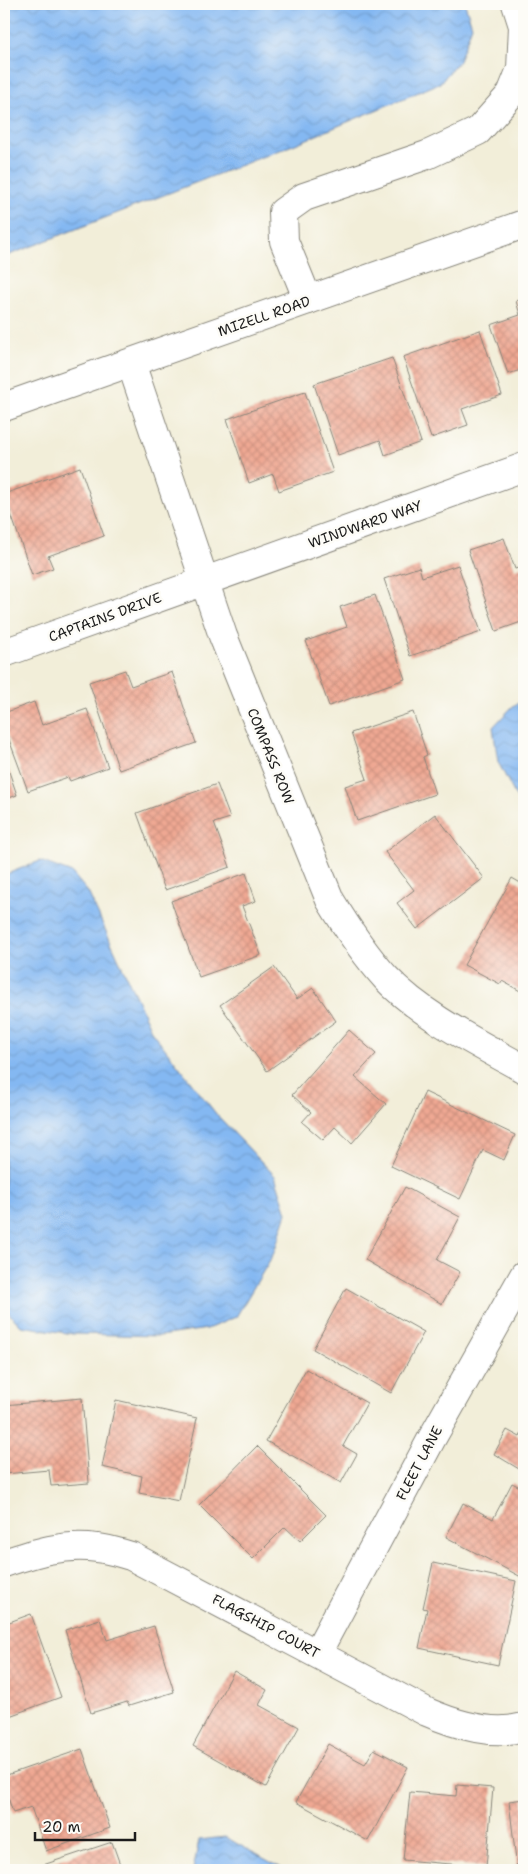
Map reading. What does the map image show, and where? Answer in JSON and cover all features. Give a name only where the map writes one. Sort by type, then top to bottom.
[{"type":"street","points":[[308,300],[284,241],[283,212],[304,197],[428,155],[478,131],[511,94],[521,69],[524,26],[516,4]]},
{"type":"street","name":"MIZELL ROAD","points":[[4,406],[524,224]]},
{"type":"street","name":"COMPASS ROW","points":[[131,362],[223,636],[330,900],[355,940],[387,979],[430,1014],[524,1068]]},
{"type":"street","name":"WINDWARD WAY","points":[[205,580],[524,467]]},
{"type":"street","name":"CAPTAINS DRIVE","points":[[4,653],[127,610],[205,580]]},
{"type":"street","name":"FLEET LANE","points":[[317,1653],[431,1440],[524,1275]]},
{"type":"street","name":"FLAGSHIP COURT","points":[[4,1563],[62,1547],[95,1548],[131,1556],[427,1712],[451,1722],[485,1730],[524,1728]]},
{"type":"water","points":[[4,4],[465,4],[472,26],[459,61],[440,83],[293,145],[4,257]]},
{"type":"water","points":[[524,701],[524,812],[498,762],[493,727],[514,705]]},
{"type":"water","points":[[40,861],[72,873],[88,892],[152,1032],[217,1115],[275,1176],[287,1213],[273,1255],[236,1317],[207,1329],[160,1336],[73,1334],[21,1326],[4,1308],[4,875]]},
{"type":"water","points":[[225,1837],[285,1870],[193,1870],[199,1840]]},
{"type":"building","points":[[524,298],[524,369],[508,374],[491,325],[520,315],[516,301]]},
{"type":"building","points":[[480,330],[502,395],[462,409],[468,425],[431,438],[403,357]]},
{"type":"building","points":[[392,358],[421,442],[385,455],[380,440],[338,455],[314,384]]},
{"type":"building","points":[[305,392],[333,472],[279,491],[273,474],[249,483],[227,419]]},
{"type":"building","points":[[80,467],[104,536],[48,556],[53,568],[32,575],[4,494]]},
{"type":"building","points":[[504,538],[515,569],[524,566],[524,621],[496,631],[468,550]]},
{"type":"building","points":[[458,565],[481,632],[410,656],[384,579],[419,567],[422,577]]},
{"type":"building","points":[[375,595],[405,679],[329,706],[306,641],[347,627],[340,607]]},
{"type":"building","points":[[125,670],[131,686],[172,672],[196,743],[119,770],[89,682]]},
{"type":"building","points":[[34,702],[42,725],[87,709],[108,767],[70,781],[68,777],[28,791],[4,726],[4,713]]},
{"type":"building","points":[[413,712],[427,755],[423,757],[435,794],[357,821],[345,786],[367,779],[351,733]]},
{"type":"building","points":[[4,757],[17,795],[4,800]]},
{"type":"building","points":[[217,784],[230,818],[214,823],[230,867],[165,890],[137,813]]},
{"type":"building","points":[[435,814],[484,878],[417,929],[397,903],[414,890],[385,852]]},
{"type":"building","points":[[246,873],[256,901],[242,906],[261,955],[199,977],[171,901]]},
{"type":"building","points":[[512,878],[524,885],[524,993],[502,981],[500,984],[464,965]]},
{"type":"building","points":[[274,967],[297,999],[313,988],[336,1021],[267,1071],[220,1005]]},
{"type":"building","points":[[349,1030],[376,1054],[355,1077],[386,1104],[352,1143],[335,1127],[323,1140],[302,1122],[311,1112],[292,1095]]},
{"type":"building","points":[[425,1092],[515,1135],[504,1160],[483,1150],[460,1199],[391,1166]]},
{"type":"building","points":[[405,1187],[460,1217],[437,1260],[460,1272],[442,1304],[365,1260]]},
{"type":"building","points":[[346,1288],[424,1332],[391,1393],[313,1349]]},
{"type":"building","points":[[306,1369],[367,1403],[343,1446],[357,1454],[341,1483],[266,1441]]},
{"type":"building","points":[[82,1398],[89,1483],[51,1486],[49,1470],[4,1474],[4,1405]]},
{"type":"building","points":[[116,1400],[197,1418],[179,1501],[139,1493],[142,1476],[102,1467]]},
{"type":"building","points":[[524,1429],[524,1472],[494,1454],[507,1430],[520,1437]]},
{"type":"building","points":[[257,1446],[326,1515],[300,1541],[285,1527],[253,1559],[199,1505]]},
{"type":"building","points":[[512,1483],[524,1489],[523,1578],[446,1537],[463,1503],[493,1519]]},
{"type":"building","points":[[433,1563],[516,1581],[498,1665],[419,1648],[427,1609],[423,1608]]},
{"type":"building","points":[[31,1614],[61,1697],[4,1718],[4,1624]]},
{"type":"building","points":[[100,1619],[107,1640],[154,1626],[174,1692],[129,1706],[127,1702],[91,1713],[65,1630]]},
{"type":"building","points":[[234,1671],[267,1690],[259,1705],[299,1727],[266,1787],[193,1746]]},
{"type":"building","points":[[328,1744],[365,1764],[374,1749],[408,1767],[368,1841],[296,1802]]},
{"type":"building","points":[[82,1749],[110,1828],[46,1851],[31,1807],[13,1813],[4,1785],[4,1776]]},
{"type":"building","points":[[457,1785],[493,1788],[486,1867],[403,1860],[410,1792],[456,1796]]},
{"type":"building","points":[[524,1799],[524,1868],[517,1869],[509,1801]]},
{"type":"building","points":[[112,1842],[122,1870],[34,1870],[34,1868]]}]
